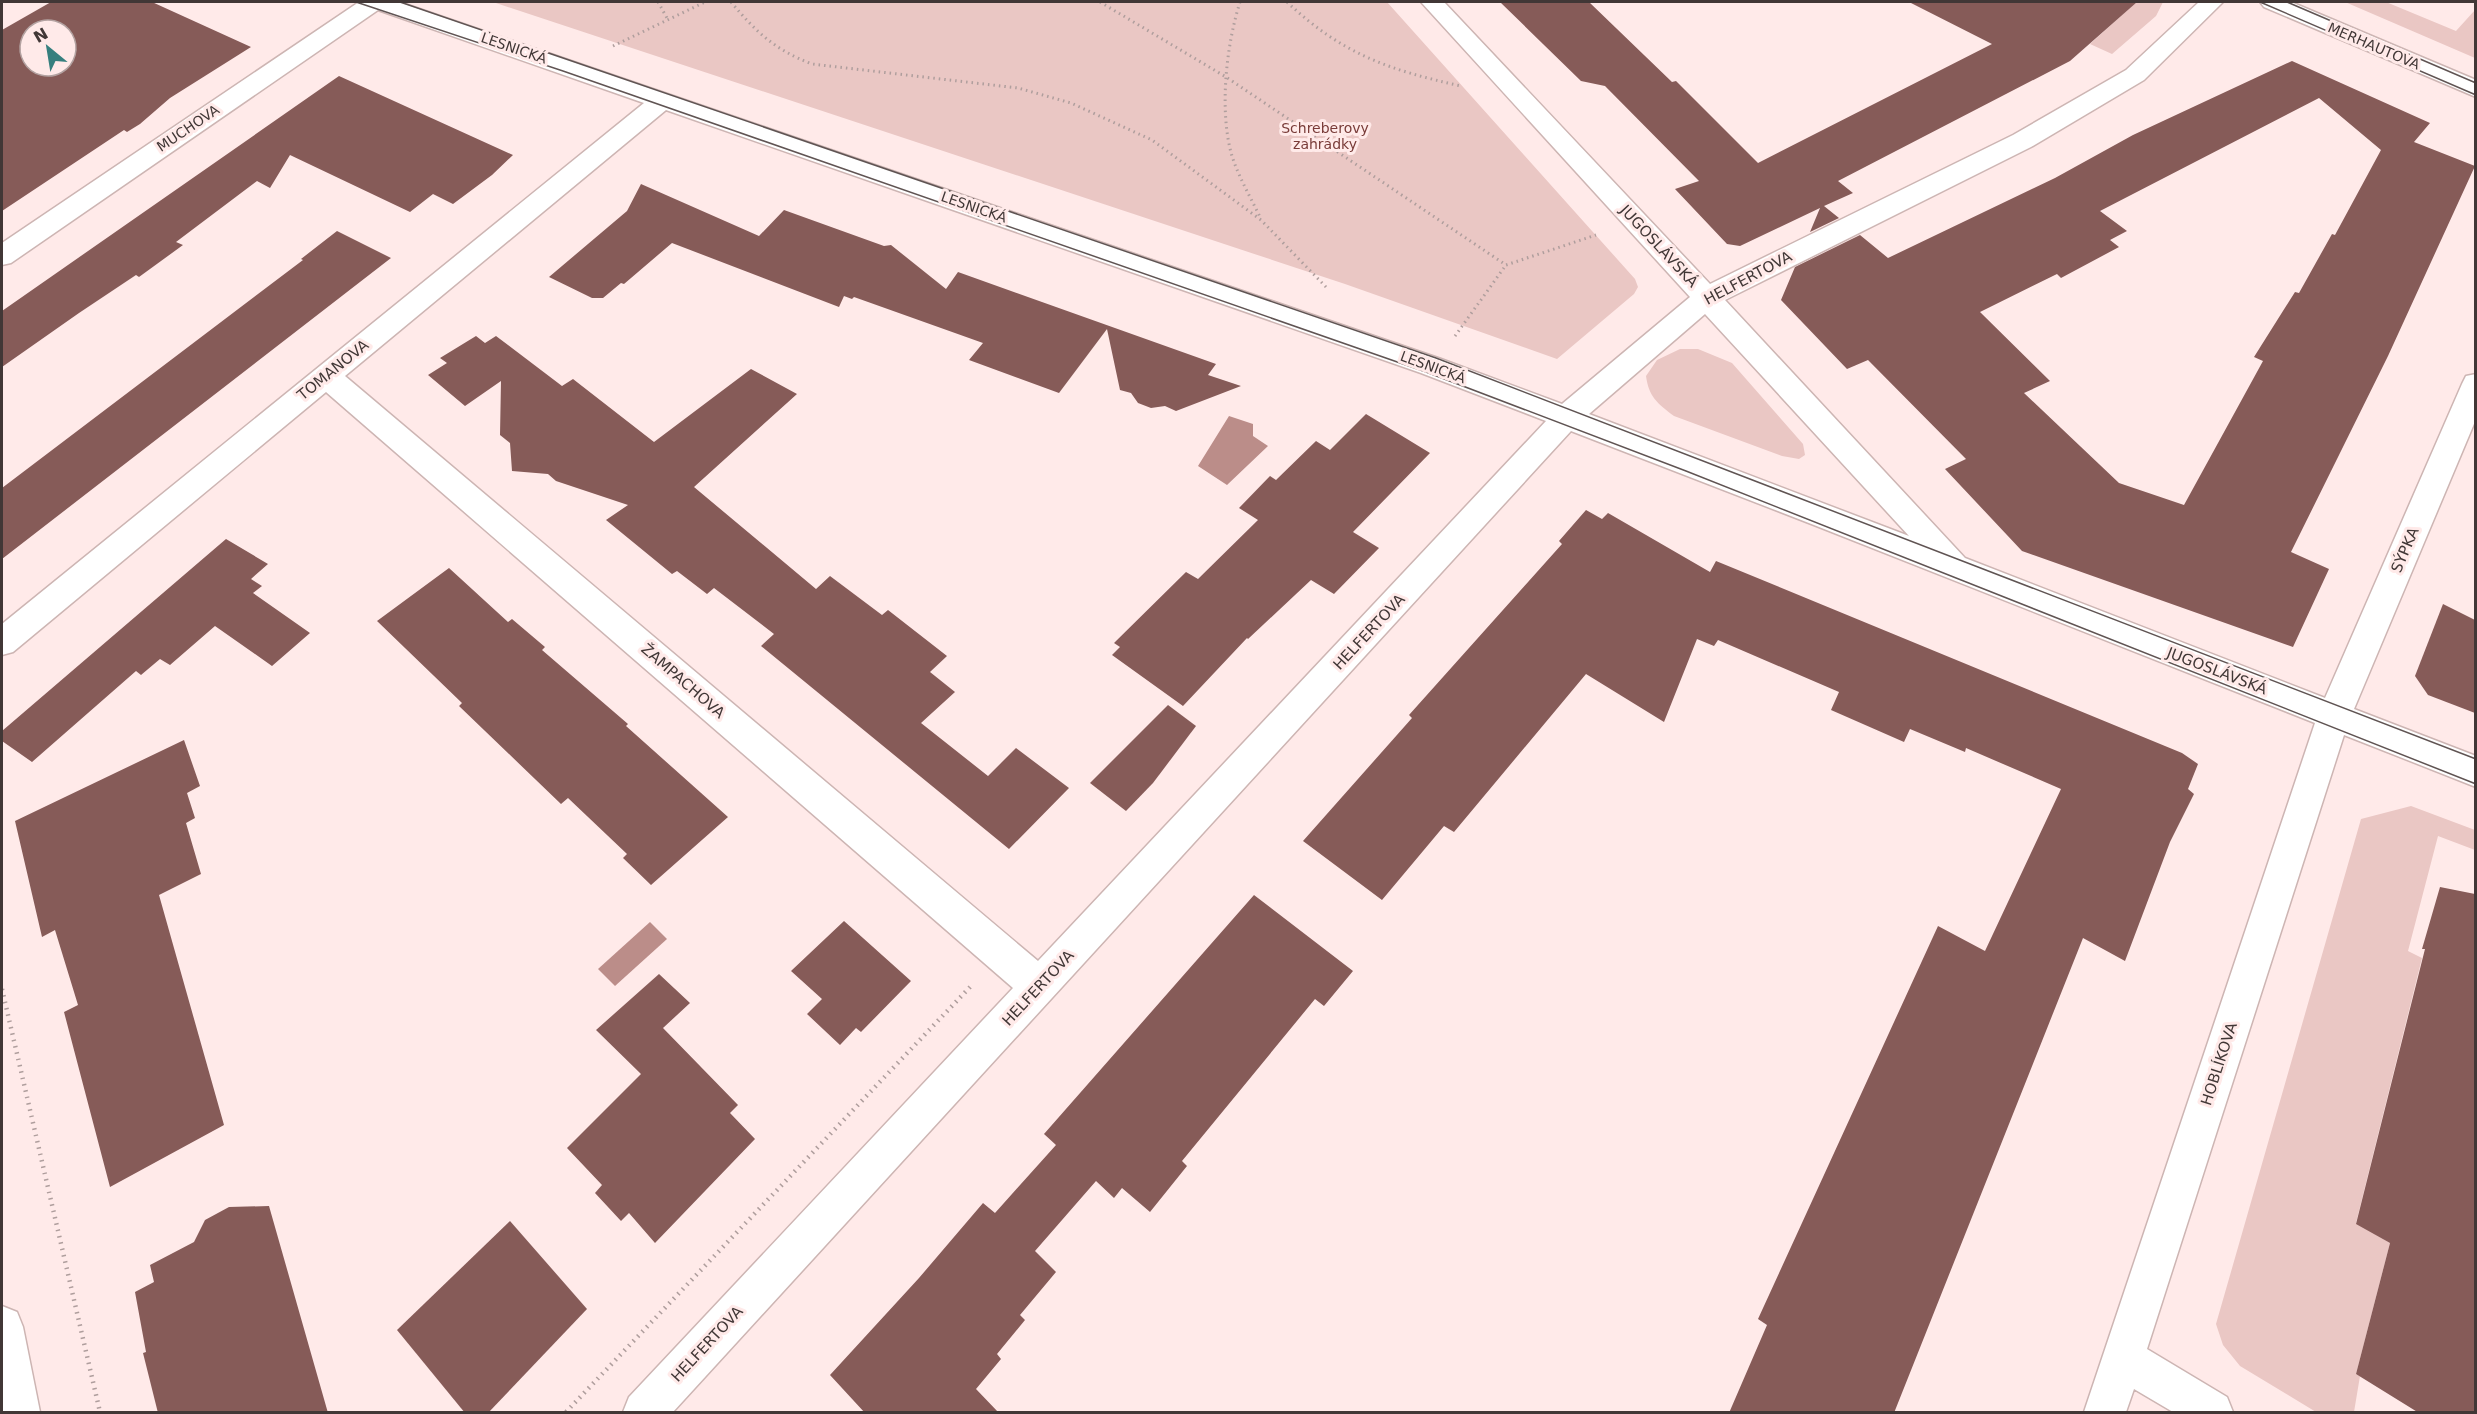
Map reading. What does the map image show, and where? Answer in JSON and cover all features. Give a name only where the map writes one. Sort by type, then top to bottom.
[{"type":"street","name":"LESNICKÁ","points":[[376,2],[664,99],[1420,362],[1567,417]]},
{"type":"street","name":"MUCHOVA","points":[[2,256],[376,2]]},
{"type":"street","name":"JUGOSLÁVSKÁ","points":[[1432,2],[1959,570]]},
{"type":"street","name":"HELFERTOVA","points":[[644,1413],[1567,417],[1706,298],[2022,141],[2135,75],[2212,2]]},
{"type":"street","name":"MERHAUTOVA","points":[[2272,2],[2475,89]]},
{"type":"street","name":"TOMANOVA","points":[[2,642],[664,99]]},
{"type":"street","name":"ŽAMPACHOVA","points":[[326,376],[1039,986]]},
{"type":"street","name":"SÝPKA","points":[[2334,716],[2475,384]]},
{"type":"street","name":"JUGOSLÁVSKÁ","points":[[1567,417],[2475,772]]},
{"type":"street","name":"HOBLÍKOVA","points":[[2105,1413],[2334,716]]},
{"type":"street","points":[[2,1327],[19,1413]]},
{"type":"street","points":[[2123,1358],[2212,1413]]},
{"type":"path","points":[[658,2],[666,18]]},
{"type":"path","points":[[612,46],[666,18],[705,2]]},
{"type":"path","points":[[731,2],[760,37],[788,56],[812,64],[1018,88],[1071,103],[1152,140],[1261,220],[1326,286]]},
{"type":"path","points":[[1100,2],[1226,77],[1506,265]]},
{"type":"path","points":[[1240,2],[1234,17],[1226,77],[1231,153],[1261,220]]},
{"type":"path","points":[[1287,2],[1304,19],[1350,50],[1409,75],[1465,87]]},
{"type":"path","points":[[1455,336],[1506,265],[1603,233]]},
{"type":"path","points":[[566,1413],[977,980]]},
{"type":"path","points":[[2,988],[100,1413]]},
{"type":"green space","name":"Schreberovy zahrádky","points":[[493,2],[1387,2],[1635,279],[1638,287],[1634,294],[1557,359],[1345,284]]},
{"type":"green space","points":[[2124,2],[2163,2],[2156,16],[2112,54],[2090,44],[2132,6]]},
{"type":"green space","points":[[2345,2],[2386,2],[2456,31],[2475,10],[2475,58]]},
{"type":"green space","points":[[1680,349],[1698,349],[1732,363],[1803,444],[1805,455],[1799,459],[1782,456],[1674,416],[1663,407],[1652,394],[1646,376],[1657,360]]},
{"type":"green space","points":[[2411,806],[2475,830],[2475,850],[2438,836],[2408,951],[2422,958],[2356,1223],[2390,1243],[2356,1374],[2360,1376],[2354,1412],[2316,1412],[2240,1366],[2223,1345],[2216,1324],[2361,819]]},
{"type":"shaded area","points":[[1229,416],[1253,424],[1253,436],[1268,446],[1227,485],[1198,466]]},
{"type":"shaded area","points":[[650,922],[667,939],[615,986],[598,969]]},
{"type":"building","points":[[51,2],[152,2],[251,47],[170,98],[140,124],[127,132],[124,130],[2,211],[2,30],[18,21],[18,78],[78,78],[78,18],[23,18]]},
{"type":"building","points":[[1500,2],[1589,2],[1672,82],[1676,81],[1758,163],[1992,44],[1909,2],[2137,2],[2070,61],[1838,181],[1853,193],[1824,206],[1839,218],[1810,232],[1820,208],[1740,246],[1727,244],[1675,189],[1699,181],[1605,86],[1581,81]]},
{"type":"building","points":[[2292,61],[2430,123],[2414,142],[2475,166],[2388,356],[2291,552],[2329,569],[2293,647],[2022,551],[1945,469],[1966,459],[1868,360],[1847,369],[1781,300],[1795,267],[1860,235],[1888,258],[2055,178],[2133,135]],"holes":[[[2319,98],[2381,150],[2335,235],[2332,234],[2299,293],[2295,292],[2254,357],[2263,361],[2184,505],[2119,483],[2024,393],[2050,381],[1980,312],[2057,274],[2061,278],[2119,247],[2110,240],[2127,231],[2100,211]]]},
{"type":"building","points":[[339,76],[513,155],[492,175],[453,204],[433,194],[410,212],[290,155],[270,188],[257,181],[176,242],[183,245],[139,277],[136,275],[2,367],[2,311]]},
{"type":"building","points":[[641,184],[759,236],[784,210],[884,246],[891,245],[946,289],[958,272],[1216,364],[1208,375],[1241,386],[1176,411],[1165,406],[1151,408],[1138,403],[1131,393],[1120,390],[1107,329],[1059,393],[969,360],[983,343],[854,297],[852,299],[844,296],[839,307],[672,243],[624,284],[621,283],[603,298],[592,298],[549,277],[627,211]]},
{"type":"building","points":[[337,231],[391,258],[2,559],[2,488],[303,260],[301,259]]},
{"type":"building","points":[[476,336],[485,343],[496,336],[562,386],[573,379],[654,442],[751,369],[797,394],[694,487],[816,589],[830,576],[882,615],[888,610],[947,656],[930,672],[955,692],[921,723],[988,776],[1016,748],[1069,788],[1009,849],[761,646],[774,634],[714,588],[707,594],[677,571],[672,574],[606,520],[628,505],[556,481],[548,474],[512,471],[510,443],[500,435],[501,381],[465,406],[428,375],[447,363],[440,358]]},
{"type":"building","points":[[1366,414],[1430,453],[1353,532],[1379,548],[1334,594],[1311,580],[1247,638],[1183,706],[1112,655],[1120,647],[1114,643],[1186,572],[1198,579],[1258,520],[1239,508],[1270,476],[1276,480],[1316,441],[1330,450]]},
{"type":"building","points":[[1586,510],[1602,519],[1608,513],[1710,572],[1716,561],[2182,753],[2198,764],[2188,789],[2194,794],[2170,842],[2125,961],[2083,938],[1894,1413],[1729,1413],[1767,1325],[1758,1319],[1938,926],[1985,951],[2061,789],[1966,748],[1965,752],[1910,729],[1904,742],[1831,710],[1839,692],[1718,640],[1714,646],[1697,639],[1664,722],[1586,674],[1454,832],[1444,826],[1382,900],[1303,841],[1412,718],[1409,715],[1562,544],[1559,541]]},
{"type":"building","points":[[226,539],[268,564],[251,579],[262,586],[253,593],[310,633],[272,666],[215,626],[170,665],[160,659],[141,675],[136,671],[32,762],[2,741],[2,731]]},
{"type":"building","points":[[449,568],[508,622],[512,619],[545,647],[542,650],[628,724],[626,726],[728,817],[651,885],[623,858],[627,854],[568,798],[561,804],[459,706],[462,703],[377,621]]},
{"type":"building","points":[[2443,604],[2475,620],[2475,713],[2428,695],[2415,676]]},
{"type":"building","points":[[1168,705],[1196,726],[1153,783],[1126,811],[1090,783]]},
{"type":"building","points":[[184,740],[200,786],[187,793],[195,818],[186,823],[201,874],[159,895],[224,1125],[110,1187],[64,1012],[78,1005],[55,930],[42,937],[15,821]]},
{"type":"building","points":[[2440,887],[2475,894],[2475,1413],[2419,1413],[2356,1374],[2390,1243],[2356,1224],[2425,949],[2422,949]]},
{"type":"building","points":[[1254,895],[1353,971],[1324,1006],[1315,999],[1182,1161],[1187,1166],[1150,1212],[1122,1188],[1114,1198],[1096,1181],[1035,1251],[1056,1272],[1020,1315],[1025,1320],[997,1354],[1001,1359],[976,1389],[999,1413],[865,1413],[830,1375],[919,1278],[983,1203],[995,1213],[1056,1145],[1044,1134]]},
{"type":"building","points":[[844,921],[911,981],[861,1032],[856,1028],[840,1045],[807,1014],[822,999],[791,971]]},
{"type":"building","points":[[659,974],[690,1003],[663,1028],[738,1105],[730,1113],[755,1139],[655,1243],[629,1213],[621,1221],[595,1193],[602,1185],[567,1148],[641,1074],[596,1030]]},
{"type":"building","points":[[269,1206],[328,1413],[158,1413],[143,1353],[146,1352],[135,1292],[154,1282],[150,1265],[194,1242],[205,1220],[229,1207]]},
{"type":"building","points":[[510,1221],[587,1309],[488,1413],[465,1413],[397,1330]]},
{"type":"tram line","points":[[356,2],[563,71],[1426,372],[1686,471],[2476,784]]},
{"type":"tram line","points":[[400,2],[1436,358],[2476,759]]},
{"type":"tram line","points":[[2260,2],[2476,95]]},
{"type":"tram line","points":[[2287,2],[2476,83]]}]
